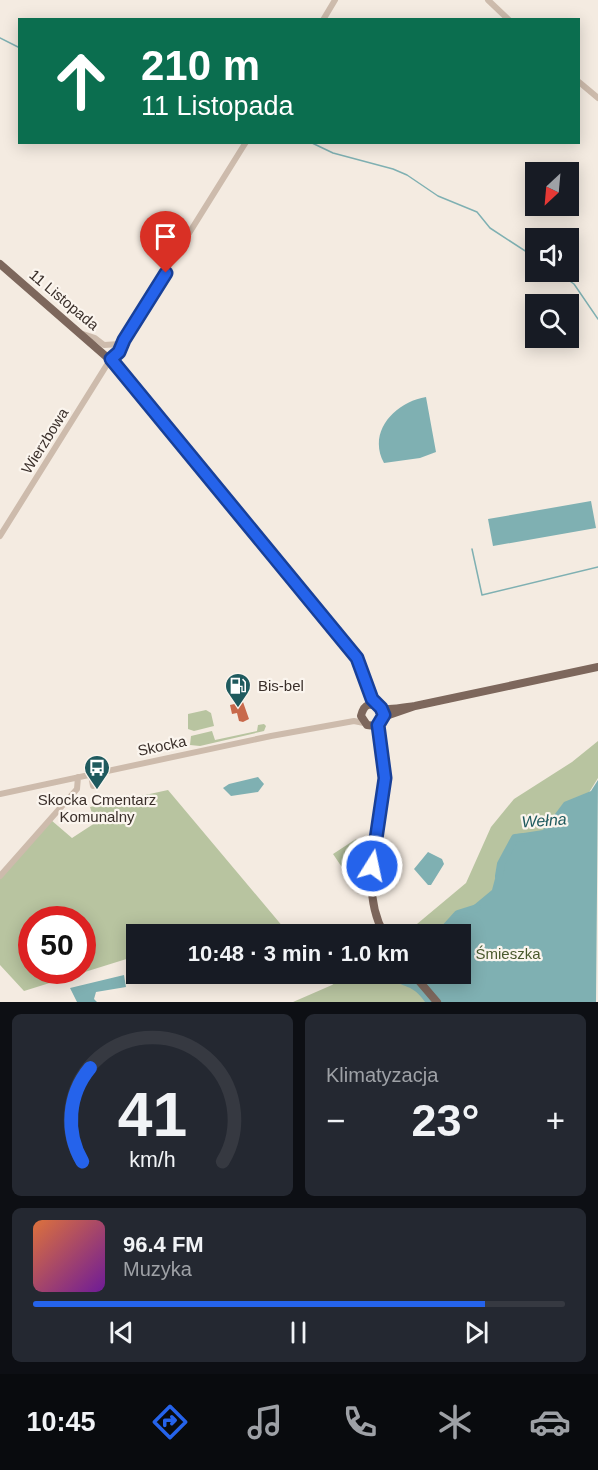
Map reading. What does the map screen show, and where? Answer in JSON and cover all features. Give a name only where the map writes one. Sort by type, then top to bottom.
[{"type":"main road","name":"11 Listopada","points":[[0,264],[111,359],[352,650],[378,706],[374,723]]},
{"type":"main road","name":"11 Listopada","points":[[360,664],[366,698],[364,709],[374,723]]},
{"type":"main road","name":"Skocka","points":[[374,723],[415,706],[598,667]]},
{"type":"main road","name":"Skocka","points":[[364,709],[378,706],[415,706]]},
{"type":"main road","points":[[374,723],[382,753],[385,778],[370,886],[375,915],[379,924]]},
{"type":"main road","points":[[422,984],[437,1002]]},
{"type":"street","points":[[324,18],[335,0]]},
{"type":"street","points":[[488,0],[507,18]]},
{"type":"street","points":[[580,83],[598,98]]},
{"type":"street","name":"Wierzbowa","points":[[0,536],[111,359],[119,352],[122,342],[245,144]]},
{"type":"street","points":[[83,334],[95,338],[104,345],[122,342]]},
{"type":"street","name":"Skocka","points":[[0,794],[329,724],[355,716],[364,709]]},
{"type":"street","name":"Skocka","points":[[329,724],[354,721],[374,723]]},
{"type":"street","points":[[91,775],[93,786]]},
{"type":"street","points":[[0,876],[77,789],[78,777]]},
{"type":"green space","points":[[206,710],[211,713],[214,726],[194,731],[188,729],[188,714]]},
{"type":"green space","points":[[258,725],[266,726],[264,731],[200,746],[190,745],[191,736],[212,731],[215,740],[257,731]]},
{"type":"green space","name":"Śmieszka","points":[[598,741],[598,778],[585,799],[564,1002],[293,1002],[333,984],[471,984],[471,924],[417,924],[466,883],[491,827],[514,799],[572,762]]},
{"type":"green space","points":[[168,790],[281,924],[126,924],[126,959],[96,968],[96,906],[18,906],[18,984],[46,984],[24,991],[0,965],[0,878],[51,820],[72,838],[95,823],[90,807]]},
{"type":"green space","points":[[356,839],[362,848],[358,891],[333,854]]},
{"type":"water","points":[[426,397],[436,452],[420,458],[384,463],[379,440],[387,420],[404,405]]},
{"type":"water","points":[[591,501],[596,528],[493,546],[488,519]]},
{"type":"water","points":[[258,777],[264,784],[258,792],[231,796],[223,788],[229,784]]},
{"type":"water","name":"Śmieszka","points":[[598,780],[596,1002],[425,1002],[416,992],[401,984],[471,984],[471,924],[451,924],[492,890],[496,875],[517,834],[543,830],[564,802],[591,791]]},
{"type":"water","points":[[428,852],[442,859],[444,864],[431,885],[428,885],[414,869]]},
{"type":"water","points":[[124,975],[126,987],[96,992],[94,999],[97,1002],[77,1002],[70,988],[96,984],[96,982]]},
{"type":"building","name":"Bis-bel","points":[[243,702],[249,719],[243,722],[239,721],[237,713],[232,714],[230,705]]},
{"type":"waterway","points":[[0,38],[18,47]]},
{"type":"waterway","points":[[314,144],[333,153],[407,175],[438,196],[477,212],[490,228],[525,251]]},
{"type":"waterway","points":[[571,282],[598,319]]},
{"type":"waterway","points":[[472,549],[482,595],[598,567]]},
{"type":"waterway","name":"Wełna","points":[[499,876],[501,864],[515,838],[526,837]]},
{"type":"waterway","name":"Wełna","points":[[449,924],[458,914],[477,908]]},
{"type":"place","name":"Bis-bel","points":[[238,709]]},
{"type":"place","name":"Skocka Cmentarz Komunalny","points":[[97,791]]},
{"type":"route","points":[[166,273],[124,340],[119,352],[111,359],[352,650],[364,671],[372,699],[384,715],[378,725],[385,778],[372,866]]}]
